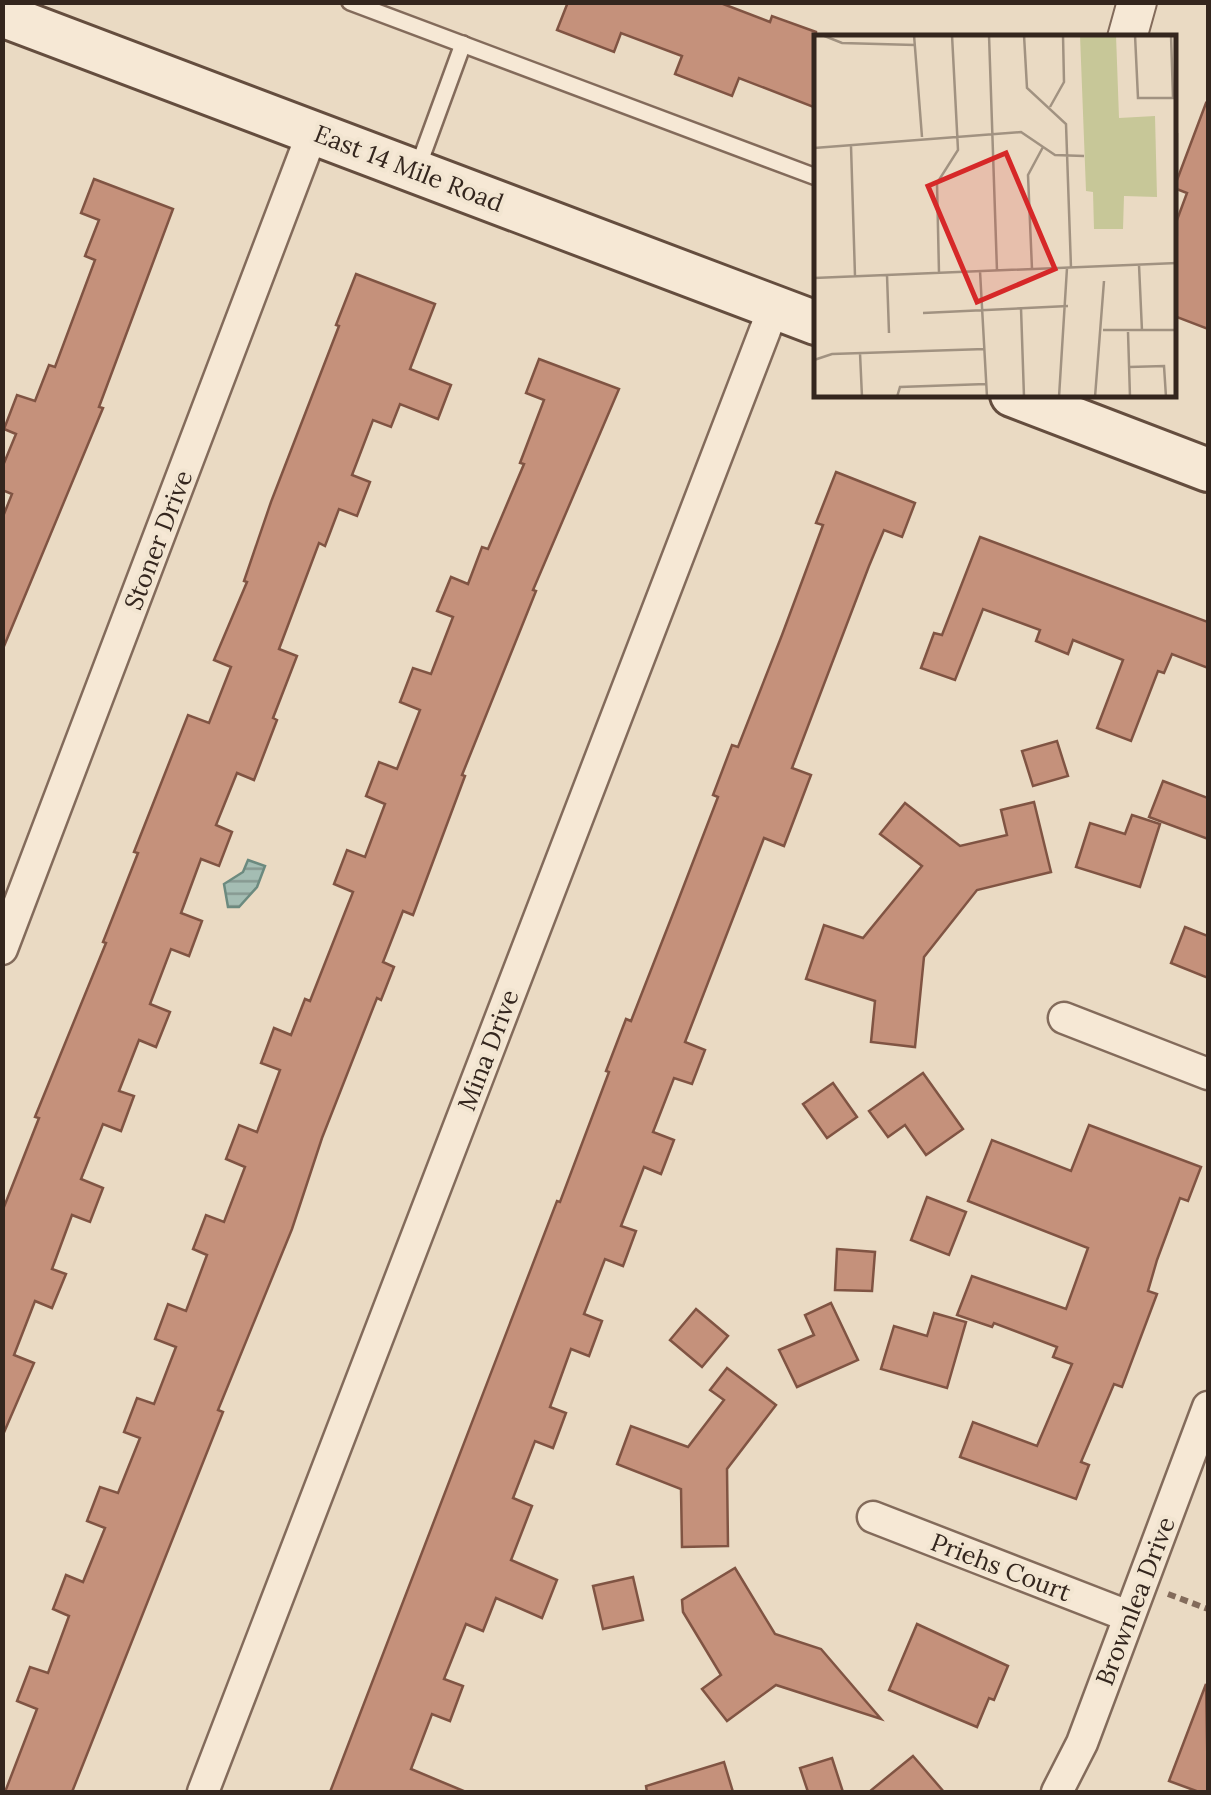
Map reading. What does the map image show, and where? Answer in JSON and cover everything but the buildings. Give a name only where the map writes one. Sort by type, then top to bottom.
[{"type":"main road","name":"East 14 Mile Road","points":[[2,15],[814,322]]},
{"type":"main road","points":[[1020,398],[1208,470]]},
{"type":"street","points":[[1128,35],[1137,2]]},
{"type":"street","name":"Stoner Drive","points":[[2,949],[312,131]]},
{"type":"street","name":"Mina Drive","points":[[203,1792],[774,307]]},
{"type":"street","points":[[1064,1018],[1208,1074]]},
{"type":"street","name":"Brownlea Drive","points":[[1058,1792],[1082,1743],[1208,1407]]},
{"type":"street","name":"Priehs Court","points":[[873,1517],[1128,1616]]},
{"type":"lane","points":[[350,2],[814,176]]},
{"type":"lane","points":[[416,172],[463,44]]},
{"type":"path","points":[[1160,1591],[1208,1610]]},
{"type":"shaded area","points":[[248,860],[265,866],[257,887],[239,907],[228,907],[224,884],[243,872]]}]
